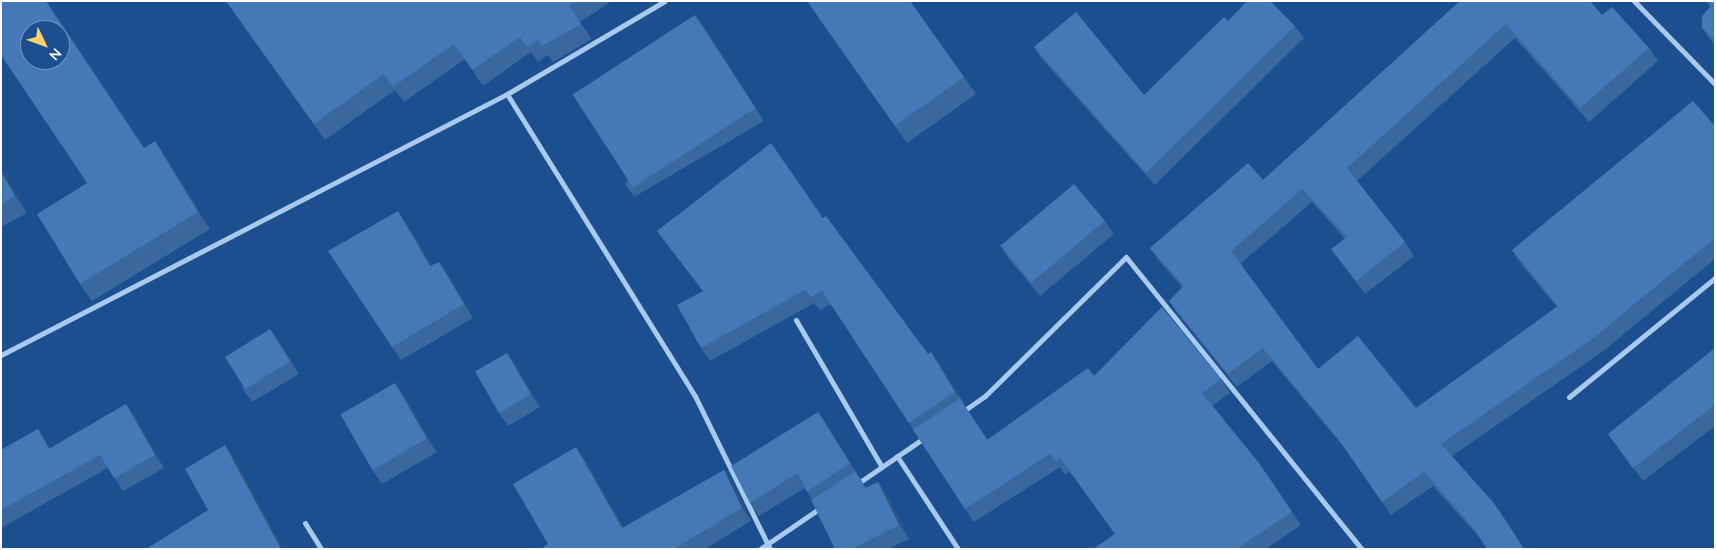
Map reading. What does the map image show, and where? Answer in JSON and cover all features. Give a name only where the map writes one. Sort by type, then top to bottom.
[{"type":"street","points":[[1,356],[506,94],[665,1]]},
{"type":"street","points":[[1634,1],[1715,84]]},
{"type":"street","points":[[506,94],[695,396],[769,546]]},
{"type":"street","points":[[953,418],[985,396],[1126,256],[1362,549]]},
{"type":"street","points":[[1569,397],[1715,278]]},
{"type":"street","points":[[796,320],[882,467]]},
{"type":"street","points":[[850,489],[929,434]]},
{"type":"street","points":[[897,456],[958,549]]},
{"type":"street","points":[[760,549],[769,546],[825,505]]},
{"type":"street","points":[[305,523],[321,549]]},
{"type":"building","points":[[1,1],[46,1],[59,20],[20,20],[20,70],[70,70],[70,37],[144,148],[155,141],[198,212],[80,284],[37,214],[87,183],[1,55]]},
{"type":"building","points":[[226,1],[576,1],[569,6],[581,24],[542,46],[538,40],[527,47],[520,37],[472,70],[454,44],[393,87],[384,74],[314,124]]},
{"type":"building","points":[[807,1],[910,1],[964,77],[895,126]]},
{"type":"building","points":[[1247,1],[1270,1],[1295,26],[1146,173],[1034,47],[1076,12],[1144,95],[1224,17],[1228,21]]},
{"type":"building","points":[[1460,1],[1590,1],[1602,15],[1612,7],[1649,48],[1580,108],[1506,24],[1347,168],[1405,242],[1356,281],[1331,249],[1347,237],[1302,189],[1231,251],[1318,369],[1358,336],[1416,408],[1558,306],[1512,250],[1693,101],[1715,126],[1715,238],[1592,339],[1441,444],[1493,502],[1524,549],[1487,549],[1473,527],[1424,472],[1382,502],[1339,440],[1263,348],[1228,374],[1169,301],[1184,286],[1150,248],[1248,163],[1263,180]]},
{"type":"building","points":[[1709,1],[1715,1],[1715,40],[1702,28],[1702,16],[1712,5]]},
{"type":"building","points":[[695,15],[755,108],[633,188],[573,95]]},
{"type":"building","points":[[771,143],[823,218],[826,216],[928,354],[931,352],[955,392],[909,423],[822,291],[811,297],[805,290],[701,348],[677,305],[703,291],[657,231]]},
{"type":"building","points":[[1,172],[15,196],[1,204]]},
{"type":"building","points":[[1074,184],[1105,221],[1031,282],[1000,246]]},
{"type":"building","points":[[398,211],[430,266],[439,262],[464,304],[392,347],[328,251]]},
{"type":"building","points":[[1162,307],[1221,379],[1202,393],[1259,463],[1292,512],[1236,549],[1093,549],[1115,534],[1060,458],[1056,461],[1050,454],[965,509],[913,430],[960,398],[987,440],[1088,368],[1094,376]]},
{"type":"building","points":[[270,329],[290,361],[245,389],[225,357]]},
{"type":"building","points":[[1715,348],[1715,405],[1633,468],[1608,434]]},
{"type":"building","points":[[507,353],[531,395],[499,413],[475,372]]},
{"type":"building","points":[[395,383],[427,438],[372,470],[340,414]]},
{"type":"building","points":[[126,404],[155,455],[114,478],[100,455],[1,510],[1,450],[38,429],[49,449]]},
{"type":"building","points":[[818,412],[850,463],[807,492],[798,473],[750,503],[731,466]]},
{"type":"building","points":[[225,445],[281,549],[146,549],[208,510],[185,469]]},
{"type":"building","points":[[576,447],[622,528],[724,470],[742,508],[674,549],[541,549],[548,544],[513,484]]},
{"type":"building","points":[[855,471],[865,488],[878,482],[899,525],[852,549],[835,549],[811,500]]}]
